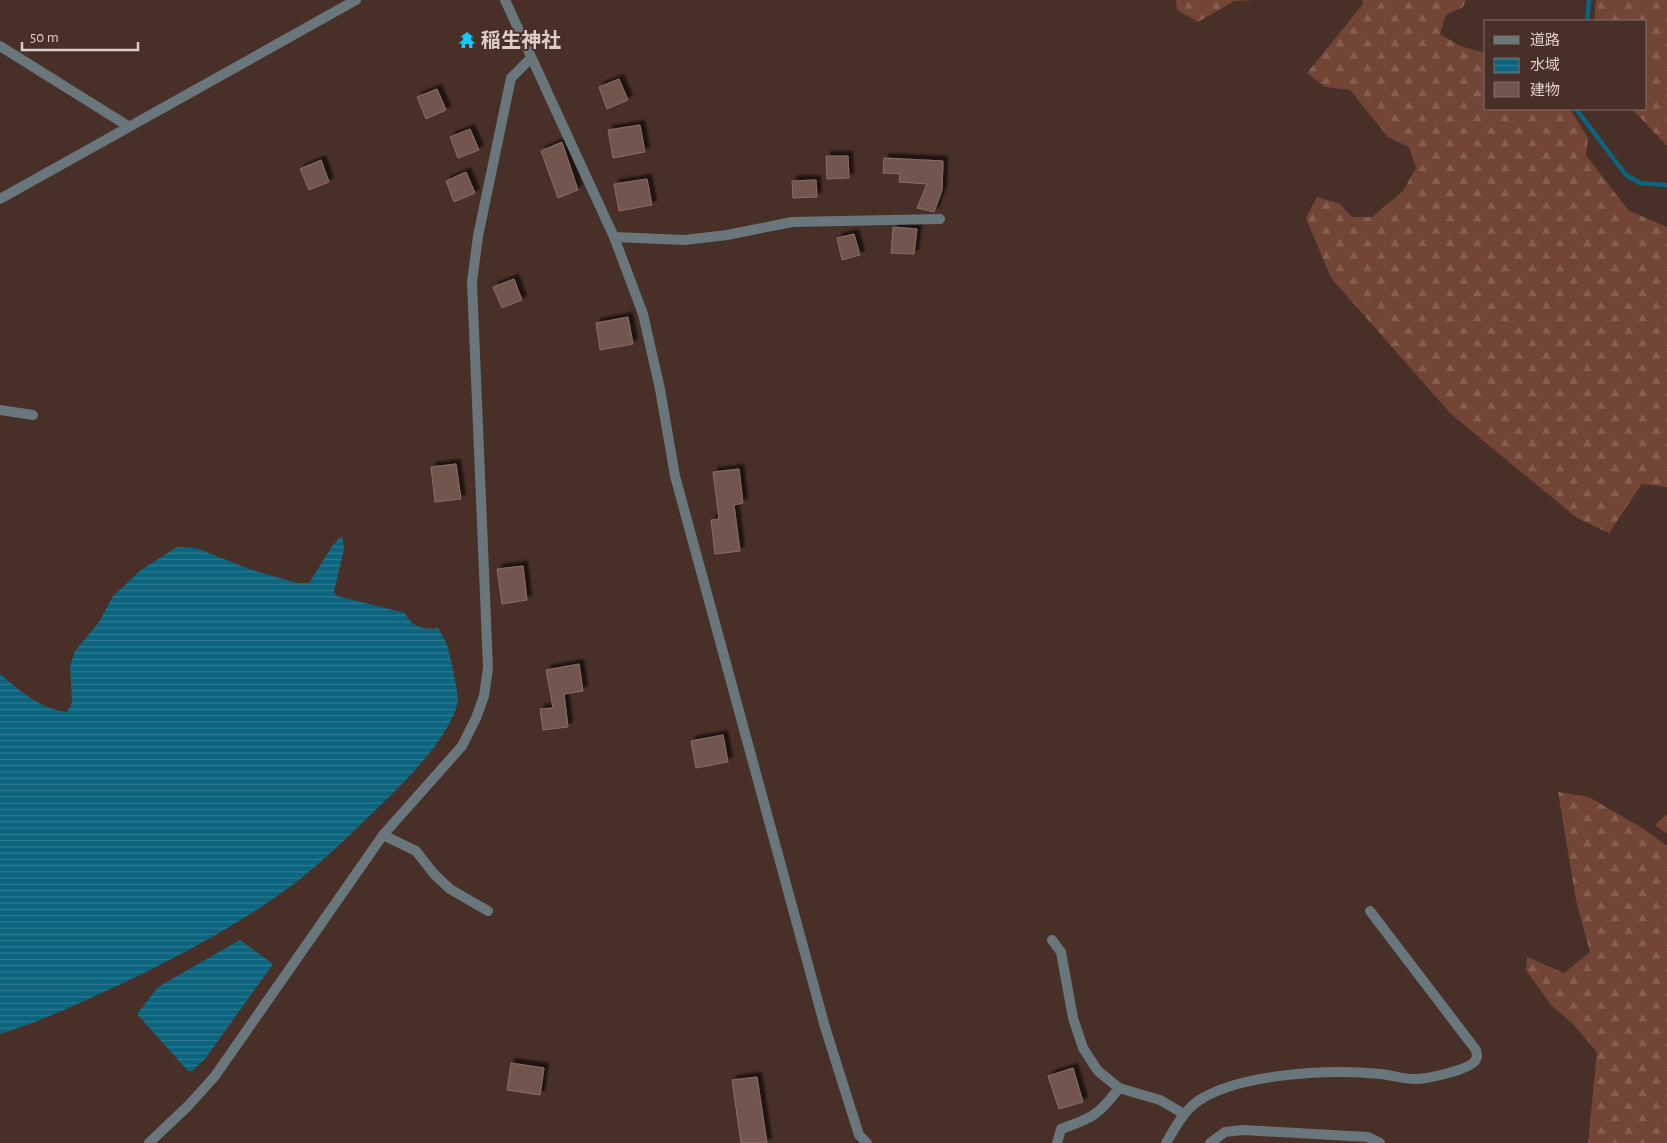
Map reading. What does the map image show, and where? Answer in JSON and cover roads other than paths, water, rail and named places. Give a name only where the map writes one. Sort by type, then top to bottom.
[{"type":"street","points":[[0,199],[356,0]]},
{"type":"street","points":[[505,0],[614,237],[643,314],[660,389],[675,476],[825,1027],[859,1135],[867,1143]]},
{"type":"street","points":[[0,46],[128,126]]},
{"type":"street","points":[[149,1143],[188,1106],[215,1076],[383,835],[462,746],[476,718],[484,696],[488,668],[472,282],[478,236],[511,78],[531,58]]},
{"type":"street","points":[[614,237],[685,240],[727,235],[792,222],[940,220]]},
{"type":"street","points":[[0,410],[33,415]]},
{"type":"street","points":[[383,835],[416,851],[434,874],[450,889],[488,911]]},
{"type":"street","points":[[1166,1143],[1184,1114],[1198,1101],[1219,1091],[1266,1079],[1345,1072],[1417,1079],[1456,1071],[1474,1063],[1477,1057],[1476,1050],[1370,911]]},
{"type":"street","points":[[1052,940],[1061,952],[1073,1018],[1083,1048],[1098,1071],[1119,1088],[1160,1100],[1184,1114]]},
{"type":"street","points":[[1057,1143],[1061,1129],[1089,1119],[1103,1109],[1119,1088]]},
{"type":"street","points":[[1210,1143],[1226,1132],[1244,1130],[1368,1137],[1380,1143]]},
{"type":"water","points":[[342,536],[344,549],[334,592],[337,596],[405,613],[418,626],[427,629],[438,628],[445,641],[452,664],[458,700],[454,713],[440,740],[388,798],[322,861],[278,895],[214,936],[146,972],[62,1011],[0,1034],[0,674],[23,693],[39,703],[67,712],[72,702],[70,666],[75,651],[99,622],[113,596],[141,570],[177,547],[196,548],[249,569],[297,583],[309,583],[333,545]]},
{"type":"water","points":[[240,940],[273,964],[205,1059],[192,1071],[188,1071],[137,1014],[158,987]]},
{"type":"waterway","points":[[1587,20],[1589,0]]},
{"type":"waterway","points":[[1577,110],[1626,175],[1640,183],[1667,185]]},
{"type":"place","name":"稲生神社","points":[[467,40]]}]
